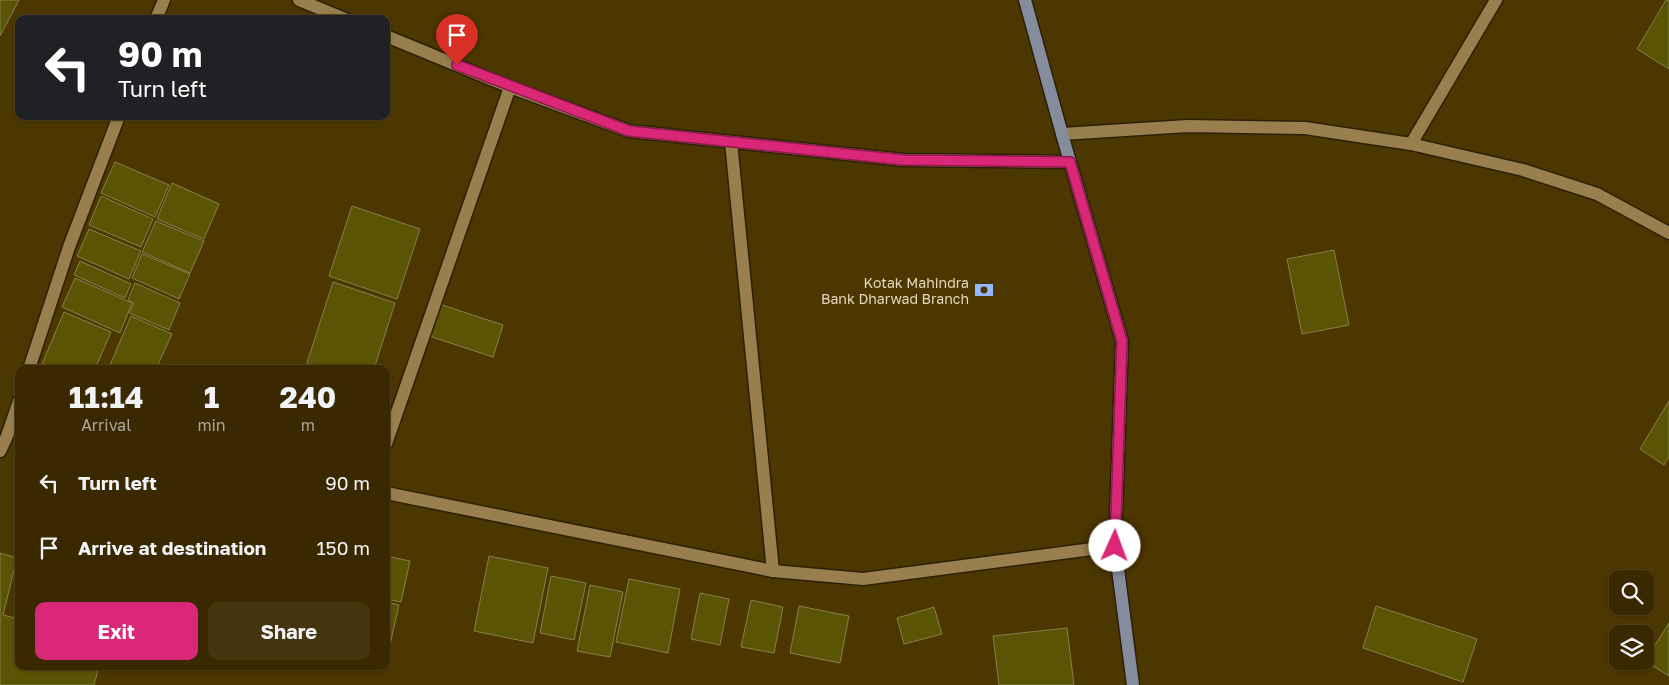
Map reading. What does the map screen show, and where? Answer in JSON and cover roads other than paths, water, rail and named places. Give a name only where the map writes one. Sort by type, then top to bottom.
[{"type":"main road","points":[[1025,0],[1122,341],[1115,546],[1133,685]]},
{"type":"street","points":[[158,15],[164,0]]},
{"type":"street","points":[[299,0],[335,15]]},
{"type":"street","points":[[1411,144],[1496,0]]},
{"type":"street","points":[[390,38],[510,87],[629,131],[904,160],[1070,162]]},
{"type":"street","points":[[390,432],[510,87]]},
{"type":"street","points":[[30,365],[69,247],[117,120]]},
{"type":"street","points":[[1062,134],[1188,126],[1305,128],[1411,144],[1523,170],[1597,194],[1669,233]]},
{"type":"street","points":[[731,142],[773,571]]},
{"type":"street","points":[[0,451],[15,413]]},
{"type":"street","points":[[390,494],[773,571],[863,578],[1115,546]]},
{"type":"place","name":"Kotak Mahindra Bank Dharwad Branch","points":[[984,290]]}]
